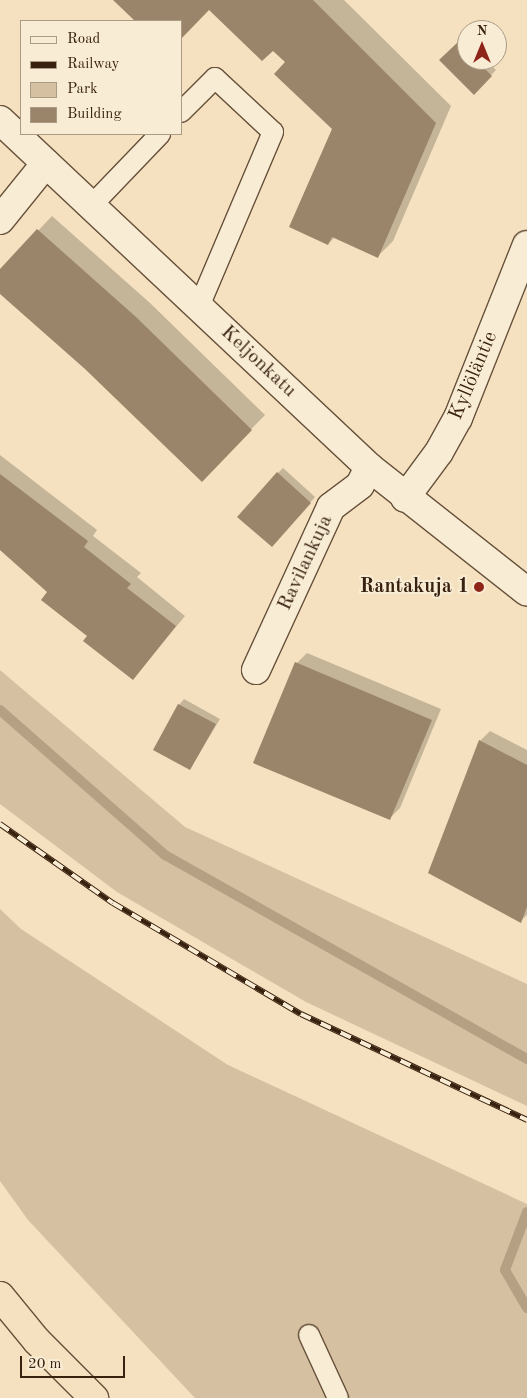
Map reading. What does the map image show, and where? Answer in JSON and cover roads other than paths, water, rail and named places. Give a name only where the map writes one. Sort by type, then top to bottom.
[{"type":"highway","points":[[0,1296],[37,1341],[94,1398]]},
{"type":"street","name":"Keljonkatu","points":[[0,120],[369,467],[405,498],[527,592]]},
{"type":"street","points":[[0,220],[46,163]]},
{"type":"street","name":"Kyllöläntie","points":[[405,498],[439,452],[458,418],[527,245]]},
{"type":"street","name":"Ravilankuja","points":[[256,670],[331,507],[360,485],[369,467]]},
{"type":"lane","points":[[182,111],[215,78],[273,132],[199,306]]},
{"type":"lane","points":[[91,206],[159,135]]},
{"type":"lane","points":[[309,1335],[338,1398]]},
{"type":"waterway","points":[[0,710],[165,855],[527,1059]]},
{"type":"waterway","points":[[527,1212],[505,1270],[527,1308]]},
{"type":"railway","points":[[0,824],[113,903],[301,1014],[527,1120]]},
{"type":"place","name":"Rantakuja 1","points":[[479,587]]}]
